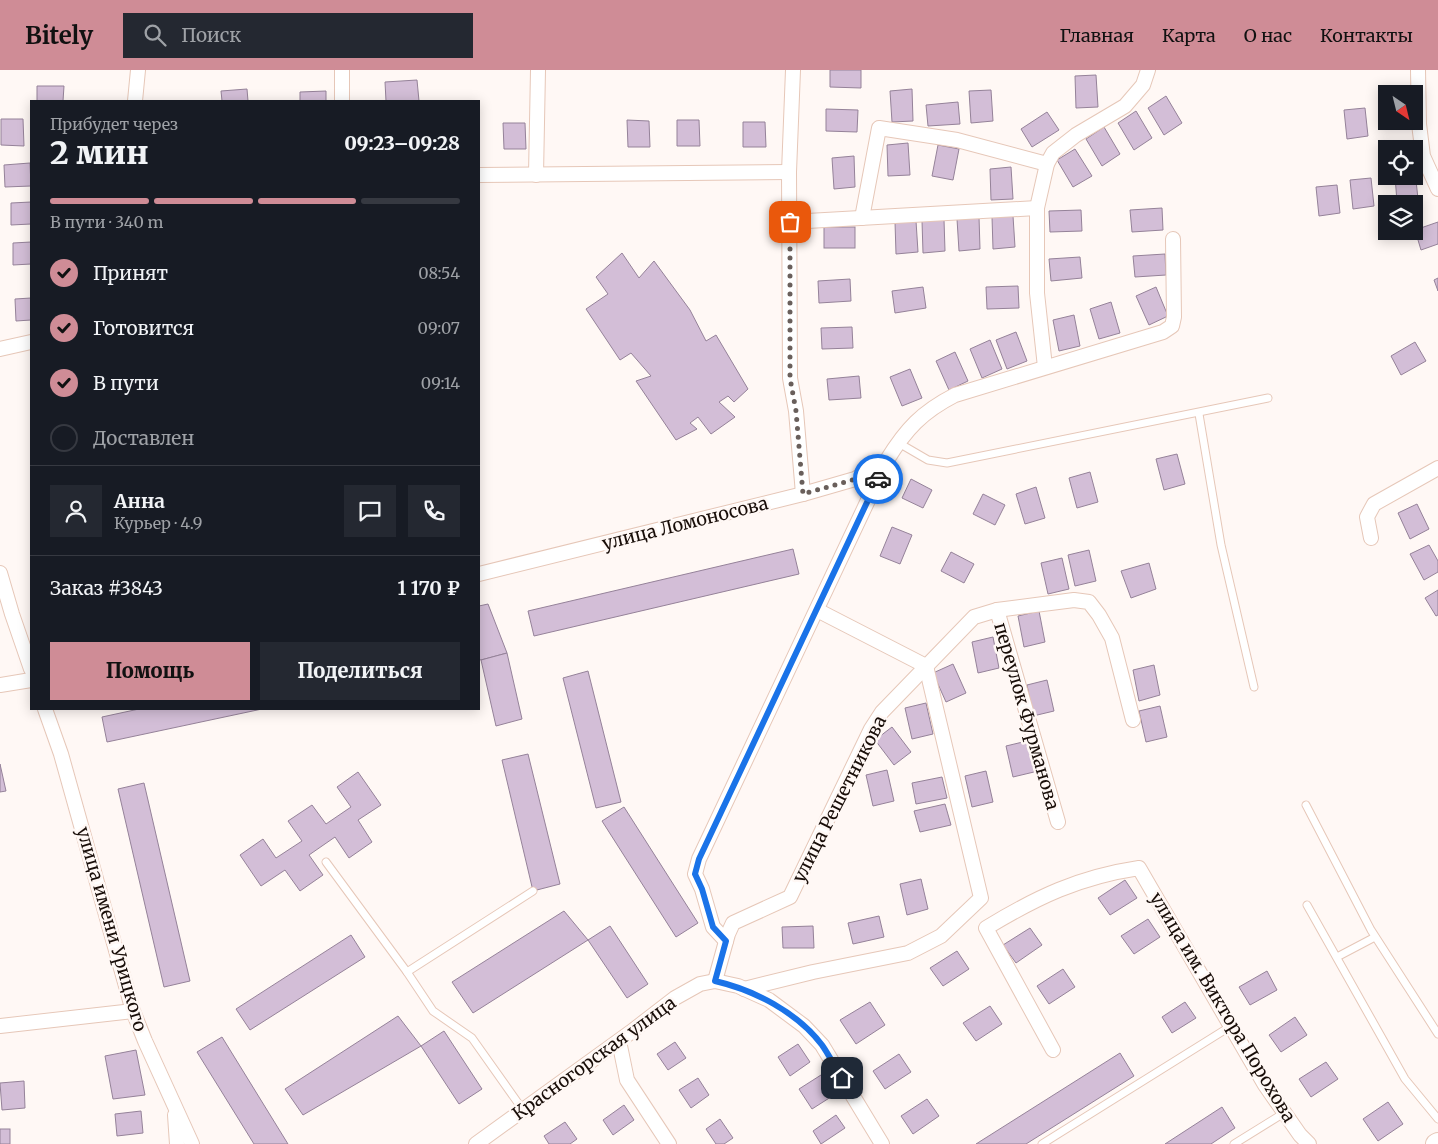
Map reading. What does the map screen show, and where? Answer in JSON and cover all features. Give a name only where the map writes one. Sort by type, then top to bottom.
[{"type":"street","points":[[135,100],[138,70]]},
{"type":"street","points":[[342,70],[342,100]]},
{"type":"street","points":[[536,175],[538,70]]},
{"type":"street","points":[[793,70],[789,172],[790,378],[796,411],[803,494]]},
{"type":"street","points":[[1045,367],[1037,293],[1037,208],[1047,164],[1054,152],[1076,135],[1124,106],[1143,86],[1148,70]]},
{"type":"street","points":[[1418,70],[1419,124],[1422,156],[1438,189]]},
{"type":"street","points":[[862,218],[878,128],[957,140],[1047,164]]},
{"type":"street","points":[[480,175],[789,172]]},
{"type":"street","points":[[790,222],[1037,208]]},
{"type":"street","points":[[726,941],[713,927],[702,889],[695,874],[699,859],[897,442],[919,419],[941,402],[955,395],[1163,332],[1172,326],[1174,317],[1173,239]]},
{"type":"street","points":[[0,349],[30,342]]},
{"type":"street","name":"улица Ломоносова","points":[[480,574],[803,494],[856,479],[887,460]]},
{"type":"street","points":[[1371,538],[1367,517],[1374,504],[1438,468]]},
{"type":"street","points":[[0,573],[30,666]]},
{"type":"street","name":"улица Решетникова","points":[[715,981],[733,923],[790,897],[871,728],[882,712],[974,617],[997,610],[1074,600],[1089,602],[1099,614],[1112,638],[1134,720]]},
{"type":"street","points":[[744,989],[813,972],[908,954],[941,936],[982,898],[926,666],[817,610]]},
{"type":"street","name":"переулок Фурманова","points":[[997,610],[1058,822]]},
{"type":"street","points":[[0,685],[30,680]]},
{"type":"street","name":"улица имени Урицкого","points":[[45,710],[61,754],[133,1011],[192,1144]]},
{"type":"street","name":"улица им. Виктора Порохова","points":[[1053,1050],[986,928],[1019,908],[1069,884],[1113,872],[1139,868],[1265,1085],[1300,1135],[1309,1144]]},
{"type":"street","points":[[715,981],[744,989],[770,1000],[804,1026],[822,1044],[882,1144]]},
{"type":"street","name":"Красногорская улица","points":[[476,1144],[619,1041],[675,998],[700,984],[715,981]]},
{"type":"street","points":[[0,1026],[133,1011]]},
{"type":"street","points":[[619,1041],[627,1080],[669,1144]]},
{"type":"street","points":[[174,1104],[177,1144]]},
{"type":"lane","points":[[897,442],[928,460],[947,463],[1199,414],[1268,398]]},
{"type":"lane","points":[[1199,414],[1220,545],[1254,688]]},
{"type":"lane","points":[[1306,805],[1376,937],[1438,1034]]},
{"type":"lane","points":[[326,862],[407,972],[433,1011],[472,1038],[524,1110]]},
{"type":"lane","points":[[407,972],[533,890]]},
{"type":"lane","points":[[1307,904],[1405,1079],[1437,1114]]},
{"type":"lane","points":[[1337,958],[1376,937]]},
{"type":"lane","points":[[1042,1144],[1231,1026]]},
{"type":"lane","points":[[1234,1144],[1284,1113]]},
{"type":"building","points":[[830,70],[861,70],[861,88],[830,87]]},
{"type":"building","points":[[1096,75],[1098,107],[1076,108],[1075,76]]},
{"type":"building","points":[[417,80],[419,100],[386,100],[385,82]]},
{"type":"building","points":[[37,86],[64,86],[63,100],[37,100]]},
{"type":"building","points":[[247,89],[248,100],[222,100],[221,91]]},
{"type":"building","points":[[912,89],[913,121],[892,122],[890,91]]},
{"type":"building","points":[[991,90],[993,121],[971,123],[969,91]]},
{"type":"building","points":[[326,91],[326,100],[300,100],[300,92]]},
{"type":"building","points":[[1166,96],[1182,123],[1164,135],[1148,108]]},
{"type":"building","points":[[958,102],[960,124],[928,126],[926,105]]},
{"type":"building","points":[[1365,108],[1368,136],[1347,139],[1344,110]]},
{"type":"building","points":[[826,109],[858,110],[857,132],[826,131]]},
{"type":"building","points":[[1136,111],[1152,138],[1134,150],[1118,123]]},
{"type":"building","points":[[1047,112],[1059,130],[1032,147],[1021,129]]},
{"type":"building","points":[[1,119],[23,119],[24,146],[1,145]]},
{"type":"building","points":[[627,120],[649,121],[650,147],[628,147]]},
{"type":"building","points":[[677,120],[699,120],[700,146],[677,146]]},
{"type":"building","points":[[743,122],[765,122],[766,147],[743,147]]},
{"type":"building","points":[[503,123],[525,123],[526,149],[504,149]]},
{"type":"building","points":[[1104,127],[1120,154],[1102,166],[1086,139]]},
{"type":"building","points":[[908,143],[910,175],[888,176],[887,145]]},
{"type":"building","points":[[938,145],[959,149],[953,180],[932,176]]},
{"type":"building","points":[[1075,149],[1092,176],[1073,187],[1057,160]]},
{"type":"building","points":[[854,156],[855,187],[834,189],[832,158]]},
{"type":"building","points":[[30,163],[30,186],[5,187],[4,165]]},
{"type":"building","points":[[1011,167],[1013,199],[991,200],[990,169]]},
{"type":"building","points":[[1371,178],[1374,206],[1353,209],[1350,180]]},
{"type":"building","points":[[1337,185],[1340,213],[1319,216],[1316,187]]},
{"type":"building","points":[[1396,185],[1416,185],[1418,195],[1396,195]]},
{"type":"building","points":[[30,202],[30,224],[11,225],[11,203]]},
{"type":"building","points":[[1162,208],[1163,230],[1132,232],[1130,210]]},
{"type":"building","points":[[1081,210],[1082,231],[1050,232],[1049,211]]},
{"type":"building","points":[[1013,216],[1015,247],[993,249],[992,217]]},
{"type":"building","points":[[979,217],[980,249],[959,251],[957,219]]},
{"type":"building","points":[[944,220],[945,251],[923,253],[922,221]]},
{"type":"building","points":[[916,221],[918,252],[896,254],[895,222]]},
{"type":"building","points":[[1438,222],[1438,244],[1421,250],[1418,240],[1423,240],[1423,227]]},
{"type":"building","points":[[824,227],[855,227],[855,248],[824,248]]},
{"type":"building","points":[[30,242],[30,264],[13,265],[13,243]]},
{"type":"building","points":[[622,253],[639,278],[654,261],[690,310],[706,341],[716,335],[748,389],[734,402],[728,396],[719,402],[735,417],[711,434],[698,417],[690,423],[697,429],[676,440],[636,381],[651,376],[631,353],[620,360],[586,309],[608,294],[596,277]]},
{"type":"building","points":[[1165,254],[1166,275],[1135,277],[1133,256]]},
{"type":"building","points":[[1080,257],[1082,278],[1051,281],[1049,259]]},
{"type":"building","points":[[1438,278],[1438,291],[1434,280]]},
{"type":"building","points":[[850,279],[851,301],[819,303],[818,281]]},
{"type":"building","points":[[1018,286],[1019,308],[987,309],[986,287]]},
{"type":"building","points":[[923,287],[926,308],[895,313],[892,291]]},
{"type":"building","points":[[1156,287],[1168,316],[1149,325],[1136,296]]},
{"type":"building","points":[[30,298],[30,320],[16,321],[15,299]]},
{"type":"building","points":[[1111,302],[1120,333],[1099,339],[1090,309]]},
{"type":"building","points":[[1074,315],[1080,346],[1059,351],[1053,320]]},
{"type":"building","points":[[852,327],[853,348],[822,349],[821,328]]},
{"type":"building","points":[[1016,332],[1027,361],[1007,369],[996,340]]},
{"type":"building","points":[[990,340],[1002,369],[982,378],[970,349]]},
{"type":"building","points":[[1415,342],[1426,361],[1401,375],[1391,356]]},
{"type":"building","points":[[955,352],[968,381],[949,390],[936,361]]},
{"type":"building","points":[[910,369],[922,398],[902,406],[890,377]]},
{"type":"building","points":[[859,376],[861,398],[829,400],[827,379]]},
{"type":"building","points":[[1177,454],[1185,484],[1164,490],[1156,459]]},
{"type":"building","points":[[1090,472],[1098,502],[1077,508],[1069,478]]},
{"type":"building","points":[[911,479],[932,490],[923,508],[902,498]]},
{"type":"building","points":[[1036,487],[1045,518],[1025,524],[1016,494]]},
{"type":"building","points":[[983,494],[1005,505],[995,525],[973,514]]},
{"type":"building","points":[[1417,504],[1429,529],[1410,539],[1398,513]]},
{"type":"building","points":[[892,527],[912,535],[900,564],[880,556]]},
{"type":"building","points":[[1429,545],[1438,561],[1438,572],[1424,580],[1410,554]]},
{"type":"building","points":[[793,549],[799,574],[534,636],[528,611]]},
{"type":"building","points":[[1089,550],[1096,581],[1075,586],[1068,555]]},
{"type":"building","points":[[951,552],[974,564],[964,583],[941,571]]},
{"type":"building","points":[[1062,558],[1069,589],[1048,594],[1041,563]]},
{"type":"building","points":[[1149,563],[1156,589],[1131,598],[1121,571]]},
{"type":"building","points":[[1438,590],[1438,615],[1436,616],[1425,598]]},
{"type":"building","points":[[488,604],[507,653],[480,660],[480,606]]},
{"type":"building","points":[[1039,611],[1045,642],[1024,647],[1018,616]]},
{"type":"building","points":[[993,637],[999,668],[978,673],[972,642]]},
{"type":"building","points":[[507,653],[522,719],[496,726],[481,660]]},
{"type":"building","points":[[953,664],[966,693],[946,702],[933,673]]},
{"type":"building","points":[[1154,665],[1160,695],[1139,701],[1133,670]]},
{"type":"building","points":[[588,671],[621,802],[596,808],[563,678]]},
{"type":"building","points":[[1047,680],[1054,711],[1033,716],[1027,685]]},
{"type":"building","points":[[926,703],[933,734],[912,739],[905,708]]},
{"type":"building","points":[[1160,706],[1167,737],[1146,742],[1139,711]]},
{"type":"building","points":[[134,710],[257,710],[107,742],[102,717]]},
{"type":"building","points":[[892,727],[911,752],[894,765],[875,740]]},
{"type":"building","points":[[1027,741],[1034,772],[1013,777],[1006,746]]},
{"type":"building","points":[[528,754],[560,884],[533,891],[502,760]]},
{"type":"building","points":[[0,764],[6,791],[0,792]]},
{"type":"building","points":[[887,770],[894,801],[873,806],[866,775]]},
{"type":"building","points":[[986,771],[993,802],[972,807],[965,776]]},
{"type":"building","points":[[358,772],[381,805],[358,820],[372,842],[349,858],[335,837],[309,855],[323,875],[300,891],[285,870],[261,886],[240,855],[263,839],[276,858],[302,841],[288,821],[312,805],[326,824],[351,807],[337,787]]},
{"type":"building","points":[[942,777],[947,798],[916,804],[912,783]]},
{"type":"building","points":[[144,783],[190,981],[164,987],[118,789]]},
{"type":"building","points":[[945,804],[951,825],[920,832],[914,811]]},
{"type":"building","points":[[624,807],[698,923],[676,937],[602,821]]},
{"type":"building","points":[[921,879],[928,909],[907,915],[900,884]]},
{"type":"building","points":[[1125,880],[1137,898],[1110,915],[1098,898]]},
{"type":"building","points":[[564,911],[588,940],[473,1013],[452,982]]},
{"type":"building","points":[[879,916],[884,937],[853,944],[848,923]]},
{"type":"building","points":[[1148,919],[1160,937],[1134,954],[1121,936]]},
{"type":"building","points":[[610,926],[648,984],[627,998],[588,940]]},
{"type":"building","points":[[813,926],[814,948],[783,948],[782,927]]},
{"type":"building","points":[[1030,928],[1042,945],[1016,963],[1003,945]]},
{"type":"building","points":[[351,935],[365,957],[250,1030],[236,1009]]},
{"type":"building","points":[[957,951],[969,969],[943,986],[930,968]]},
{"type":"building","points":[[1063,969],[1075,987],[1049,1004],[1037,986]]},
{"type":"building","points":[[1267,971],[1277,990],[1250,1005],[1239,987]]},
{"type":"building","points":[[870,1002],[885,1025],[856,1044],[840,1020]]},
{"type":"building","points":[[1185,1002],[1196,1018],[1172,1033],[1162,1017]]},
{"type":"building","points":[[990,1006],[1002,1024],[976,1041],[963,1023]]},
{"type":"building","points":[[398,1016],[421,1046],[303,1115],[285,1089]]},
{"type":"building","points":[[1295,1017],[1307,1035],[1281,1052],[1269,1035]]},
{"type":"building","points":[[444,1031],[482,1089],[459,1104],[421,1046]]},
{"type":"building","points":[[222,1037],[288,1144],[254,1144],[197,1052]]},
{"type":"building","points":[[675,1042],[686,1058],[668,1070],[657,1054]]},
{"type":"building","points":[[798,1044],[810,1062],[790,1076],[778,1057]]},
{"type":"building","points":[[136,1050],[145,1095],[113,1099],[105,1056]]},
{"type":"building","points":[[1120,1053],[1134,1076],[1026,1144],[976,1144]]},
{"type":"building","points":[[899,1054],[911,1072],[885,1089],[873,1071]]},
{"type":"building","points":[[1326,1062],[1338,1079],[1311,1097],[1299,1079]]},
{"type":"building","points":[[821,1075],[834,1095],[812,1109],[799,1089]]},
{"type":"building","points":[[698,1078],[709,1095],[691,1108],[679,1090]]},
{"type":"building","points":[[24,1081],[25,1108],[2,1110],[0,1083]]},
{"type":"building","points":[[927,1099],[939,1116],[913,1134],[901,1116]]},
{"type":"building","points":[[1388,1102],[1403,1124],[1378,1141],[1363,1119]]},
{"type":"building","points":[[624,1105],[634,1120],[613,1135],[603,1120]]},
{"type":"building","points":[[1222,1107],[1235,1128],[1211,1144],[1165,1144]]},
{"type":"building","points":[[141,1111],[143,1133],[117,1136],[115,1114]]},
{"type":"building","points":[[836,1115],[845,1128],[821,1144],[813,1131]]},
{"type":"building","points":[[720,1119],[733,1138],[724,1144],[716,1144],[706,1129]]},
{"type":"building","points":[[565,1122],[577,1139],[570,1144],[549,1144],[544,1136]]},
{"type":"building","points":[[0,1129],[10,1129],[10,1144],[0,1144]]},
{"type":"way so far","points":[[790,222],[790,378],[796,411],[803,494],[856,479],[887,460],[878,479]]},
{"type":"route","points":[[842,1078],[822,1044],[804,1026],[770,1000],[738,986],[715,981],[726,941],[713,927],[702,889],[695,874],[699,859],[878,479]]}]
